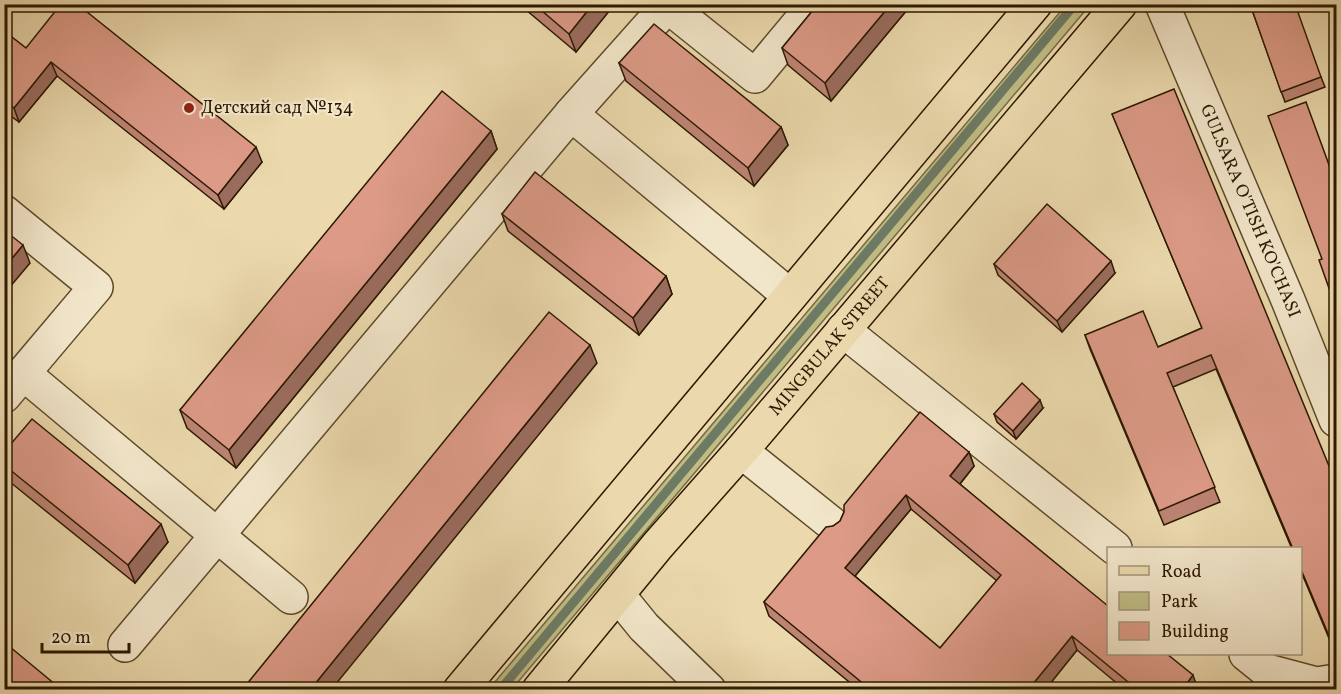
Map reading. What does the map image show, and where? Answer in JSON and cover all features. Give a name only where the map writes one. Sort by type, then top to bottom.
[{"type":"main road","points":[[460,690],[1035,4]]},
{"type":"main road","name":"MINGBULAK STREET","points":[[539,690],[658,545],[741,451],[1119,5]]},
{"type":"street","points":[[125,645],[571,114],[667,5],[754,76],[815,4]]},
{"type":"street","name":"GULSARA O'TISH KO'CHASI","points":[[1162,4],[1284,289],[1336,420]]},
{"type":"street","points":[[571,114],[790,296]]},
{"type":"street","points":[[4,212],[96,288],[14,384],[218,535],[291,597]]},
{"type":"street","points":[[843,330],[1113,547]]},
{"type":"street","points":[[741,451],[831,524]]},
{"type":"street","points":[[618,595],[644,627],[709,690]]},
{"type":"street","points":[[1247,655],[1267,671],[1316,684],[1336,681]]},
{"type":"green space","points":[[1066,5],[1090,5],[512,689],[489,689]]},
{"type":"building","points":[[61,4],[77,4],[256,147],[218,195],[51,62],[14,108],[4,101],[4,31],[26,48]]},
{"type":"building","points":[[534,4],[593,4],[569,34]]},
{"type":"building","points":[[818,4],[891,4],[825,83],[782,48]]},
{"type":"building","points":[[1250,4],[1295,4],[1321,77],[1281,92]]},
{"type":"building","points":[[654,24],[781,127],[748,168],[619,63]]},
{"type":"building","points":[[1174,89],[1336,483],[1336,641],[1332,643],[1302,572],[1302,547],[1292,547],[1211,355],[1167,373],[1215,487],[1159,511],[1085,335],[1143,311],[1158,347],[1202,328],[1112,114]]},
{"type":"building","points":[[442,91],[491,131],[229,450],[180,410]]},
{"type":"building","points":[[1306,102],[1336,184],[1336,308],[1319,260],[1322,259],[1268,116]]},
{"type":"building","points":[[535,172],[666,276],[633,318],[502,214]]},
{"type":"building","points":[[1047,204],[1111,261],[1057,321],[994,264]]},
{"type":"building","points":[[4,230],[23,245],[4,268]]},
{"type":"building","points":[[549,312],[590,345],[310,690],[242,690]]},
{"type":"building","points":[[1022,383],[1040,400],[1013,431],[994,414]]},
{"type":"building","points":[[920,412],[969,452],[950,476],[1107,605],[1107,655],[1168,655],[1193,675],[1182,690],[1138,690],[1072,636],[1028,690],[871,690],[764,602],[826,527],[833,526],[840,521],[844,505]],"holes":[[[906,495],[1001,575],[940,648],[845,568]]]},
{"type":"building","points":[[32,419],[161,524],[128,565],[4,465],[4,452]]},
{"type":"building","points":[[4,642],[62,690],[4,690]]},
{"type":"waterway","points":[[500,690],[1075,4]]},
{"type":"place","name":"Детский сад №134","points":[[189,108]]}]
